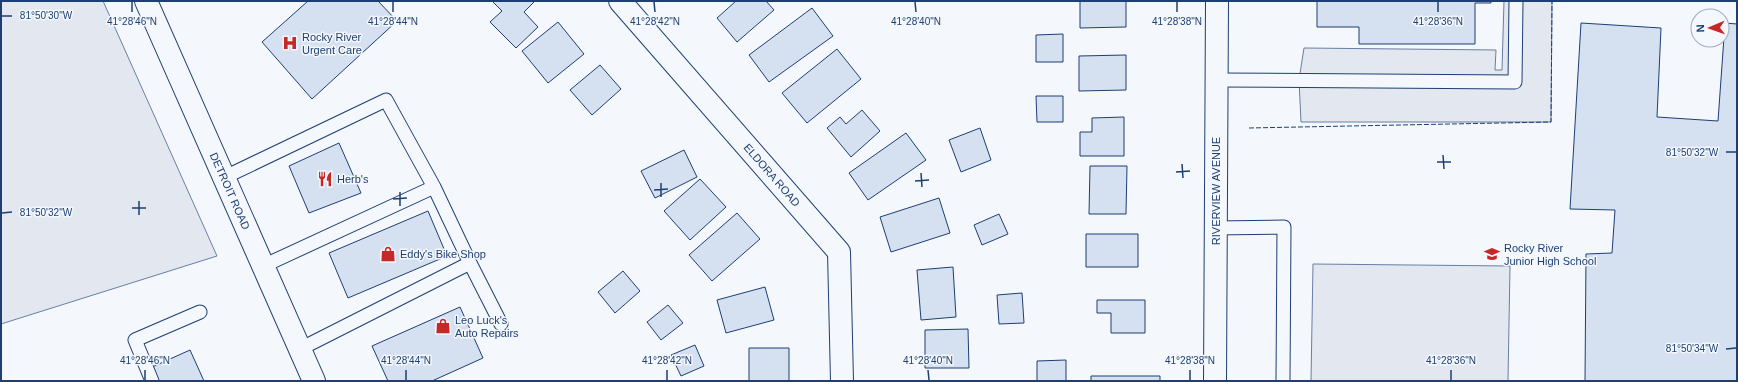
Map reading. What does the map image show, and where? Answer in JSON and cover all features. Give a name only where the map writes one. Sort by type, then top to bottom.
[{"type":"street","name":"ELDORA ROAD","points":[[620,1],[839,252],[842,381]]},
{"type":"street","name":"RIVERVIEW AVENUE","points":[[1215,381],[1217,1]]},
{"type":"street","name":"DETROIT ROAD","points":[[148,2],[314,381]]},
{"type":"lane","points":[[1217,80],[1516,82],[1516,1]]},
{"type":"lane","points":[[224,177],[386,100],[434,187],[501,324]]},
{"type":"lane","points":[[263,266],[434,187]]},
{"type":"lane","points":[[1215,228],[1284,228],[1283,381]]},
{"type":"lane","points":[[300,349],[470,263]]},
{"type":"lane","points":[[152,381],[135,340],[200,312]]},
{"type":"shaded area","points":[[1,1],[103,1],[217,256],[1,324]]},
{"type":"shaded area","points":[[1504,1],[1552,1],[1551,122],[1301,122],[1299,80],[1304,48],[1496,50],[1495,70],[1502,70]]},
{"type":"shaded area","points":[[1313,264],[1510,266],[1508,381],[1311,381]]},
{"type":"building","points":[[308,1],[378,1],[397,21],[312,99],[262,42]]},
{"type":"building","points":[[492,1],[535,1],[524,12],[538,27],[516,48],[490,22],[502,11]]},
{"type":"building","points":[[736,1],[766,1],[774,10],[737,42],[717,18]]},
{"type":"building","points":[[1080,1],[1126,1],[1126,27],[1080,28]]},
{"type":"building","points":[[1317,1],[1491,1],[1491,3],[1475,3],[1475,44],[1359,44],[1359,27],[1317,27]]},
{"type":"building","points":[[812,8],[833,36],[769,82],[749,55]]},
{"type":"building","points":[[558,22],[584,54],[548,83],[522,51]]},
{"type":"building","points":[[1581,23],[1661,28],[1657,117],[1718,121],[1723,48],[1730,48],[1730,23],[1737,24],[1737,381],[1585,381],[1586,254],[1612,253],[1615,210],[1570,209]]},
{"type":"building","points":[[1063,34],[1063,62],[1036,62],[1036,35]]},
{"type":"building","points":[[837,49],[861,79],[807,123],[782,93]]},
{"type":"building","points":[[1126,55],[1126,90],[1079,91],[1079,56]]},
{"type":"building","points":[[600,65],[621,89],[592,115],[570,90]]},
{"type":"building","points":[[1036,96],[1063,96],[1063,122],[1037,122]]},
{"type":"building","points":[[862,110],[880,131],[851,157],[827,128],[840,117],[846,124]]},
{"type":"building","points":[[1124,117],[1124,156],[1080,156],[1080,132],[1092,132],[1092,118]]},
{"type":"building","points":[[980,128],[991,160],[961,172],[949,140]]},
{"type":"building","points":[[906,133],[926,160],[868,200],[849,173]]},
{"type":"building","name":"Herb's","points":[[339,143],[361,193],[309,213],[289,166]]},
{"type":"building","points":[[684,150],[697,177],[655,198],[641,171]]},
{"type":"building","points":[[1090,166],[1127,166],[1126,214],[1089,214]]},
{"type":"building","points":[[700,179],[726,207],[690,240],[664,211]]},
{"type":"building","points":[[939,198],[950,233],[891,252],[880,217]]},
{"type":"building","name":"Eddy's Bike Shop","points":[[428,211],[447,256],[348,298],[329,253]]},
{"type":"building","points":[[737,213],[760,239],[712,281],[689,255]]},
{"type":"building","points":[[999,214],[1008,234],[982,245],[974,225]]},
{"type":"building","points":[[1086,234],[1138,234],[1138,267],[1086,267]]},
{"type":"building","points":[[953,267],[956,317],[921,320],[917,270]]},
{"type":"building","points":[[623,271],[640,291],[615,313],[598,292]]},
{"type":"building","points":[[765,287],[774,320],[726,333],[717,300]]},
{"type":"building","points":[[1022,293],[1024,323],[999,324],[997,295]]},
{"type":"building","points":[[1097,300],[1145,300],[1145,333],[1111,333],[1111,313],[1097,313]]},
{"type":"building","points":[[668,305],[683,323],[661,340],[647,322]]},
{"type":"building","name":"Leo Luck's Auto Repairs","points":[[460,307],[483,358],[432,381],[388,381],[372,346]]},
{"type":"building","points":[[968,329],[969,368],[925,368],[925,330]]},
{"type":"building","points":[[695,345],[704,366],[681,376],[671,355]]},
{"type":"building","points":[[749,348],[789,348],[789,381],[749,381]]},
{"type":"building","points":[[190,350],[204,381],[156,381],[150,368]]},
{"type":"building","points":[[1066,360],[1066,381],[1037,381],[1037,361]]},
{"type":"building","points":[[1091,376],[1160,376],[1160,381],[1091,381]]},
{"type":"fence","points":[[1249,128],[1551,122],[1552,1]]},
{"type":"place","name":"Rocky River Urgent Care","points":[[290,43]]},
{"type":"place","name":"Herb's","points":[[325,179]]},
{"type":"place","name":"Eddy's Bike Shop","points":[[388,254]]},
{"type":"place","name":"Rocky River Junior High School","points":[[1492,254]]},
{"type":"place","name":"Leo Luck's Auto Repairs","points":[[443,326]]}]
